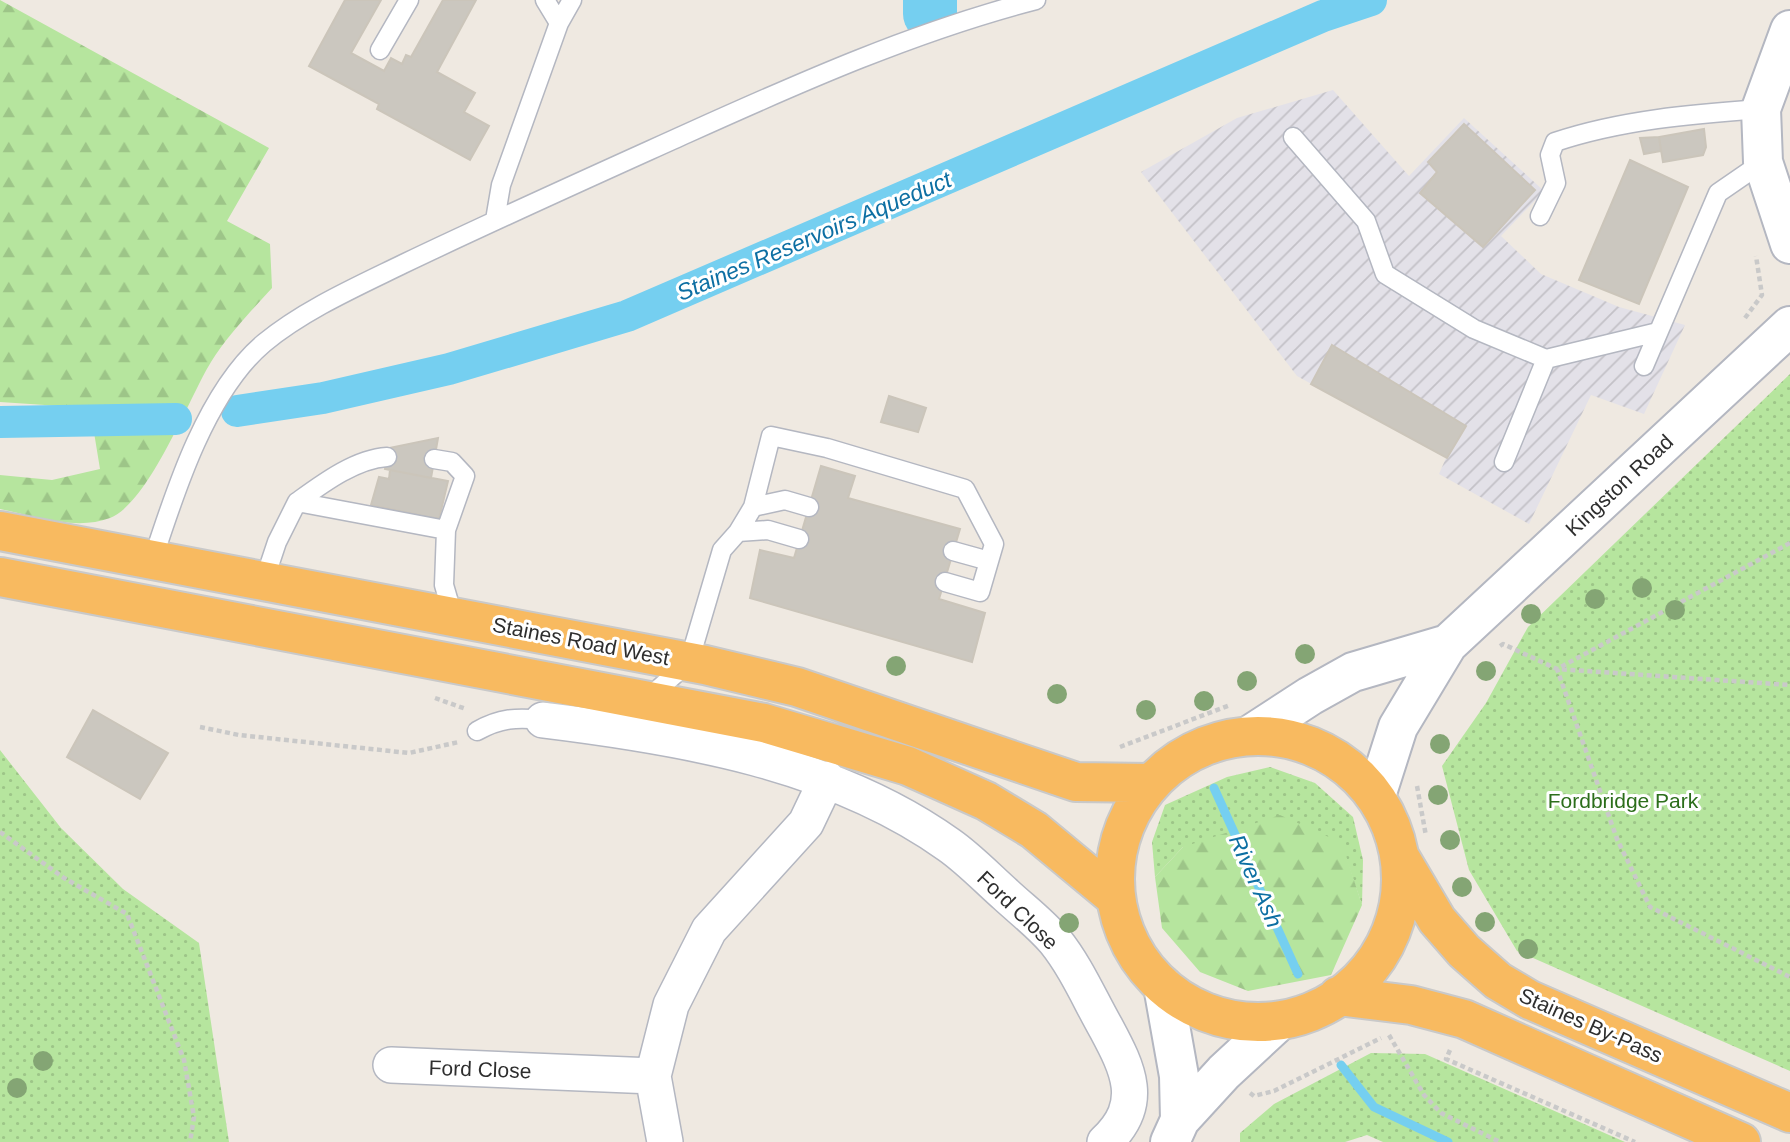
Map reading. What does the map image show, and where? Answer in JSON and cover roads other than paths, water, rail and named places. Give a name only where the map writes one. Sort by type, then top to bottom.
[{"type":"highway","name":"Staines Road West","points":[[0,531],[689,662],[797,687],[1076,782],[1151,783]]},
{"type":"highway","points":[[0,577],[764,723],[908,766],[986,801],[1034,830],[1116,898]]},
{"type":"highway","points":[[1246,718],[1342,761],[1376,796],[1395,835],[1414,850],[1386,943],[1358,982],[1310,1012],[1279,1021],[1228,1020],[1193,1007],[1163,986],[1140,961],[1123,928],[1116,898],[1115,866],[1122,831],[1133,807],[1151,783],[1174,762],[1246,718]]},
{"type":"highway","name":"Staines By-Pass","points":[[1414,850],[1437,920],[1498,981],[1530,1000],[1790,1113]]},
{"type":"highway","points":[[1338,996],[1411,1005],[1464,1019],[1741,1142]]},
{"type":"main road","points":[[1790,30],[1760,109],[1763,162],[1790,244]]},
{"type":"main road","name":"Kingston Road","points":[[1376,796],[1398,727],[1448,644],[1790,326]]},
{"type":"main road","name":"Kingston Road","points":[[1246,718],[1353,672],[1448,644]]},
{"type":"main road","points":[[1163,986],[1179,1076],[1175,1131]]},
{"type":"main road","points":[[1175,1131],[1224,1072],[1279,1021]]},
{"type":"street","name":"Ford Close","points":[[543,720],[674,741],[827,779],[874,801],[949,845],[1055,941],[1128,1068],[1129,1104],[1114,1134],[1105,1142]]},
{"type":"street","points":[[665,1142],[653,1076],[671,1004],[709,930],[806,823],[827,779]]},
{"type":"street","name":"Ford Close","points":[[391,1065],[653,1076]]},
{"type":"lane","points":[[380,50],[409,0]]},
{"type":"lane","points":[[545,0],[559,23]]},
{"type":"lane","points":[[495,220],[501,185],[559,23],[572,0]]},
{"type":"lane","points":[[153,559],[182,470],[226,388],[263,344],[354,288],[495,220],[872,54],[997,10],[1036,0]]},
{"type":"lane","points":[[1539,216],[1556,183],[1550,156],[1555,142],[1588,131],[1702,113],[1760,109]]},
{"type":"lane","points":[[1293,136],[1366,222],[1385,274],[1474,329],[1546,359],[1658,332]]},
{"type":"lane","points":[[1644,366],[1718,193],[1763,162]]},
{"type":"lane","points":[[1504,462],[1546,359]]},
{"type":"lane","points":[[647,699],[689,662],[722,550],[738,532],[753,507],[771,436],[827,448],[965,489],[994,544],[980,592],[945,582]]},
{"type":"lane","points":[[264,580],[277,542],[297,502],[329,480],[376,458],[387,457]]},
{"type":"lane","points":[[434,459],[452,462],[465,476],[446,530],[444,585],[453,616]]},
{"type":"lane","points":[[753,507],[785,500],[808,507]]},
{"type":"lane","points":[[297,502],[446,530]]},
{"type":"lane","points":[[738,532],[768,530],[799,539]]},
{"type":"lane","points":[[953,551],[989,561]]},
{"type":"lane","points":[[477,731],[496,720],[514,717],[543,720]]},
{"type":"waterway","name":"River Ash","points":[[930,0],[930,14]]},
{"type":"waterway","name":"Staines Reservoirs Aqueduct","points":[[237,411],[323,398],[449,369],[627,316],[1323,16],[1371,0]]},
{"type":"waterway","name":"Staines Reservoirs Aqueduct","points":[[0,422],[176,419]]},
{"type":"waterway","name":"River Ash","points":[[1214,788],[1298,974]]},
{"type":"waterway","name":"River Ash","points":[[1341,1065],[1374,1107],[1448,1142]]},
{"type":"park label","name":"Fordbridge Park","points":[[1623,800]]}]
